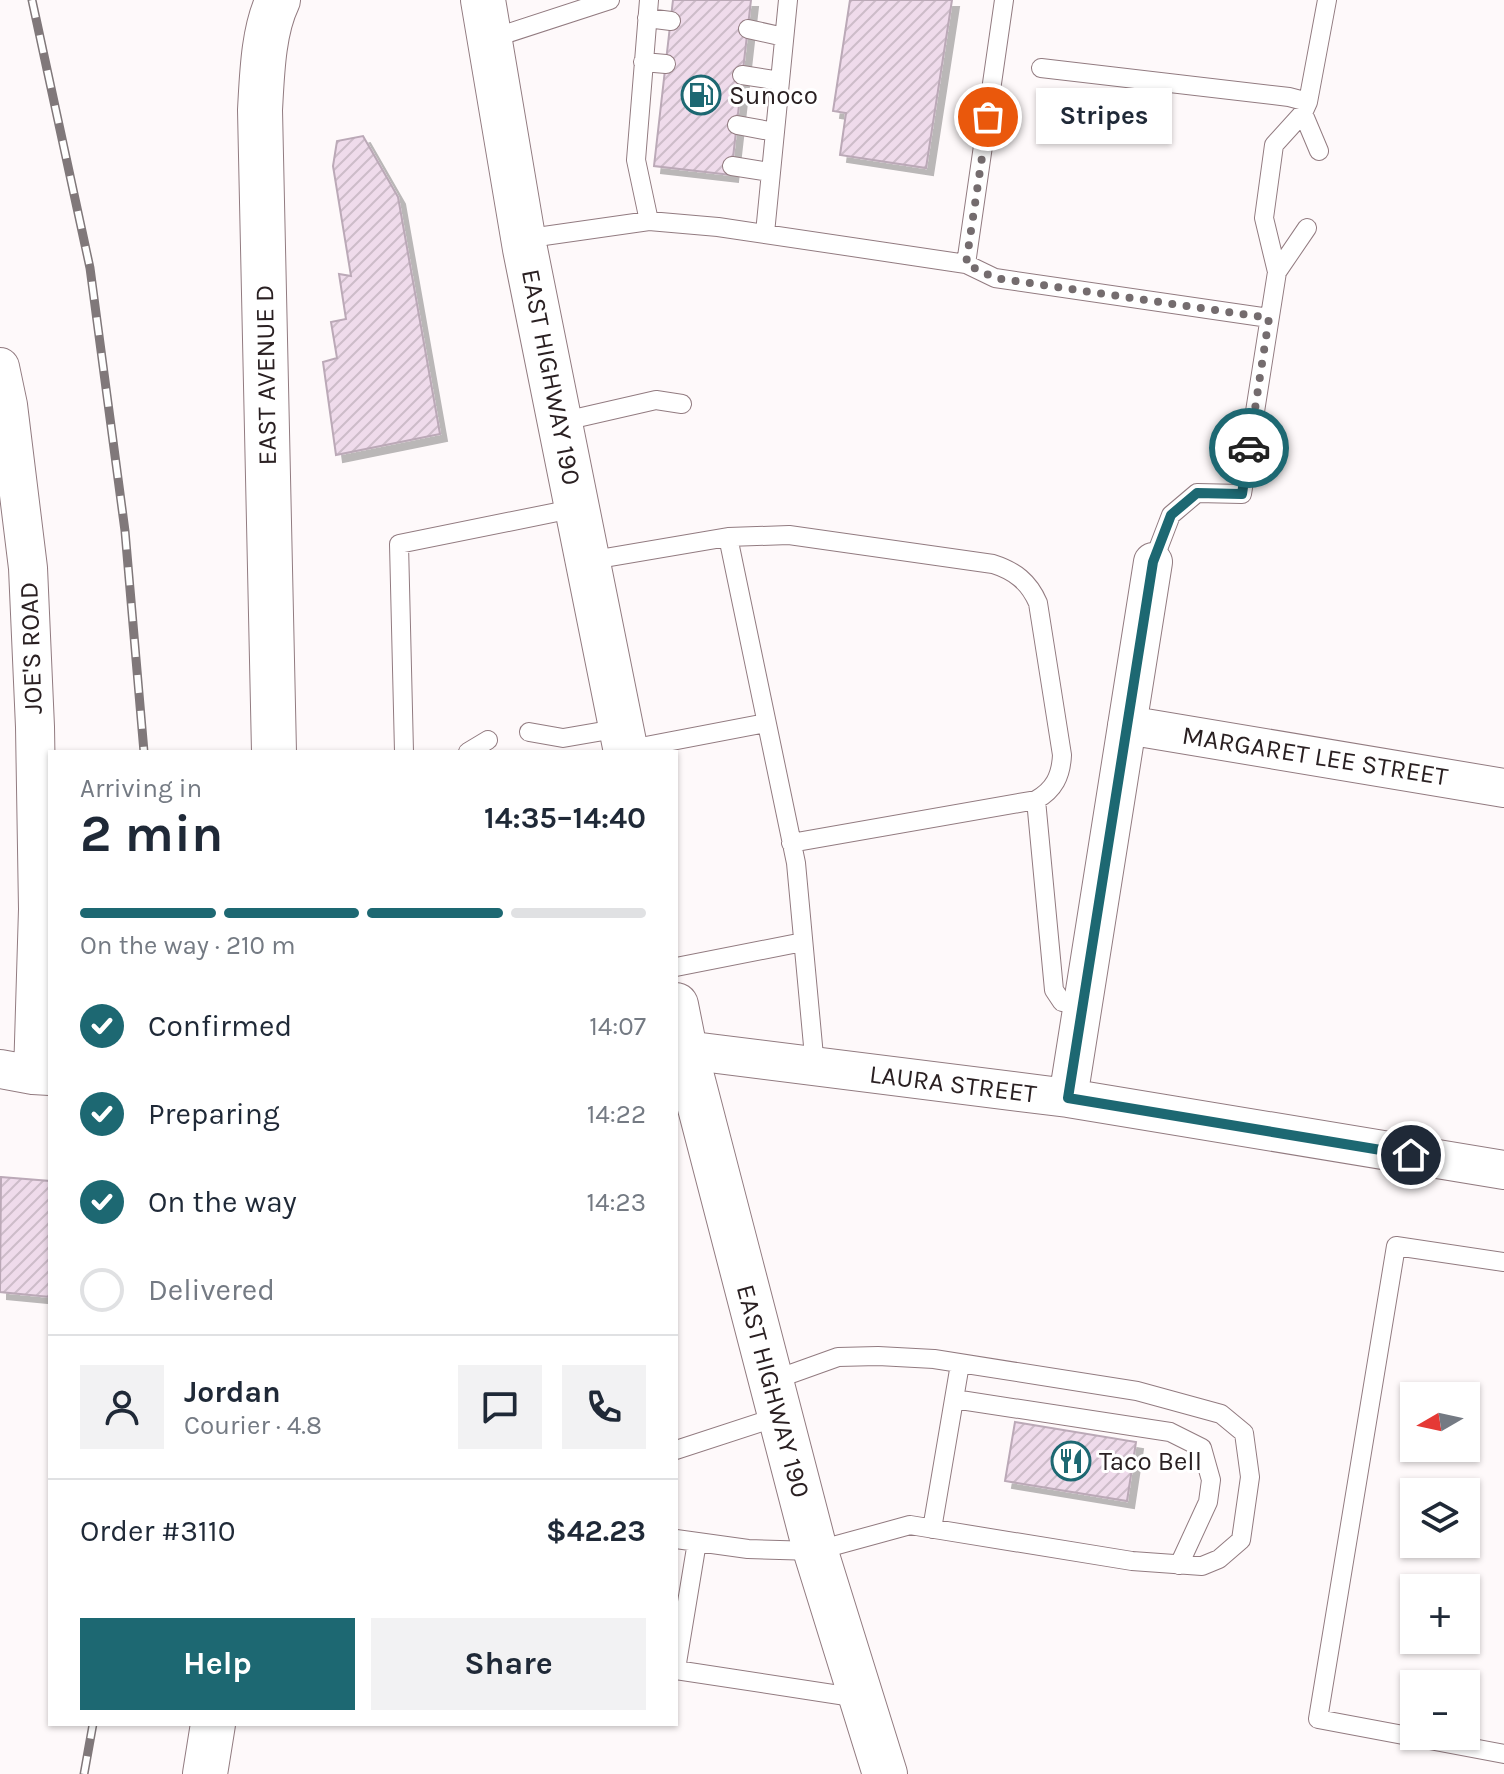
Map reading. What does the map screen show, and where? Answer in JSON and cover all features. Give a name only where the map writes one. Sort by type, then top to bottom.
[{"type":"main road","name":"EAST AVENUE D","points":[[272,5],[264,53],[260,110],[274,750]]},
{"type":"main road","name":"EAST HIGHWAY 190","points":[[487,20],[523,239],[624,744]]},
{"type":"main road","name":"EAST HIGHWAY 190","points":[[678,1015],[694,1112],[815,1551],[885,1774]]},
{"type":"main road","points":[[205,1774],[213,1726]]},
{"type":"street","name":"JOE'S ROAD","points":[[0,367],[8,405],[28,568],[35,727],[38,909],[28,1073]]},
{"type":"street","points":[[1068,1098],[1153,562]]},
{"type":"street","name":"MARGARET LEE STREET","points":[[1127,725],[1504,788]]},
{"type":"street","name":"LAURA STREET","points":[[685,1050],[1068,1098],[1504,1170]]},
{"type":"lane","points":[[487,20],[610,0]]},
{"type":"lane","points":[[765,233],[788,0]]},
{"type":"lane","points":[[966,264],[1004,0]]},
{"type":"lane","points":[[1319,151],[1306,107],[1327,0]]},
{"type":"lane","points":[[649,221],[636,160],[646,154],[640,112],[648,9],[671,21]]},
{"type":"lane","points":[[748,29],[784,37]]},
{"type":"lane","points":[[643,62],[666,64]]},
{"type":"lane","points":[[1041,68],[1289,97],[1306,107]]},
{"type":"lane","points":[[742,75],[780,81]]},
{"type":"lane","points":[[1153,562],[1171,515],[1197,493],[1242,494],[1277,272],[1264,218],[1274,145],[1306,107]]},
{"type":"lane","points":[[640,112],[660,114]]},
{"type":"lane","points":[[737,125],[775,132]]},
{"type":"lane","points":[[732,166],[770,172]]},
{"type":"lane","points":[[523,239],[649,221],[718,227],[966,264],[995,278],[1269,318]]},
{"type":"lane","points":[[1277,272],[1307,228]]},
{"type":"lane","points":[[560,422],[656,400],[682,404]]},
{"type":"lane","points":[[404,750],[399,544],[577,508]]},
{"type":"lane","points":[[587,561],[728,537],[789,535],[993,564],[1008,569],[1032,590],[1038,603],[1062,755],[1062,768],[1047,794],[1036,800],[791,843]]},
{"type":"lane","points":[[728,537],[796,863],[815,1067]]},
{"type":"lane","points":[[529,732],[624,744],[766,723]]},
{"type":"lane","points":[[549,750],[563,738]]},
{"type":"lane","points":[[471,750],[488,740]]},
{"type":"lane","points":[[1036,800],[1054,990],[1062,1002],[1083,1006]]},
{"type":"lane","points":[[678,967],[803,942]]},
{"type":"lane","points":[[1504,1262],[1396,1246],[1318,1719],[1504,1754]]},
{"type":"lane","points":[[678,1449],[775,1399],[838,1357],[878,1356],[934,1359],[1137,1391],[1221,1414],[1244,1433],[1250,1477],[1241,1540],[1219,1559],[1202,1566],[1132,1561],[910,1525],[815,1551],[748,1549],[678,1539]]},
{"type":"lane","points":[[932,1529],[960,1364]]},
{"type":"lane","points":[[954,1399],[1170,1432],[1202,1448],[1211,1480],[1208,1502],[1179,1565]]},
{"type":"lane","points":[[678,1657],[697,1542]]},
{"type":"lane","points":[[678,1669],[861,1698]]},
{"type":"building","name":"Sunoco","points":[[673,0],[751,0],[731,175],[654,166]]},
{"type":"building","points":[[850,0],[952,0],[926,168],[840,155],[846,113],[833,111]]},
{"type":"building","points":[[363,136],[398,197],[440,434],[336,455],[323,362],[337,358],[331,322],[346,319],[339,274],[351,276],[333,166],[337,141]]},
{"type":"building","points":[[1,1177],[48,1181],[48,1297],[0,1292]]},
{"type":"building","name":"Taco Bell","points":[[1015,1422],[1136,1442],[1127,1501],[1005,1481]]},
{"type":"railway","points":[[32,0],[90,268],[125,531],[144,750]]},
{"type":"railway","points":[[84,1774],[93,1726]]},
{"type":"way so far","points":[[988,117],[966,264],[995,278],[1269,318],[1249,448]]},
{"type":"place","name":"Sunoco","points":[[701,95]]},
{"type":"place","name":"Stripes","points":[[988,117]]},
{"type":"place","name":"Taco Bell","points":[[1071,1461]]},
{"type":"route","points":[[1249,448],[1242,494],[1197,493],[1171,515],[1153,562],[1068,1098],[1411,1155]]}]
